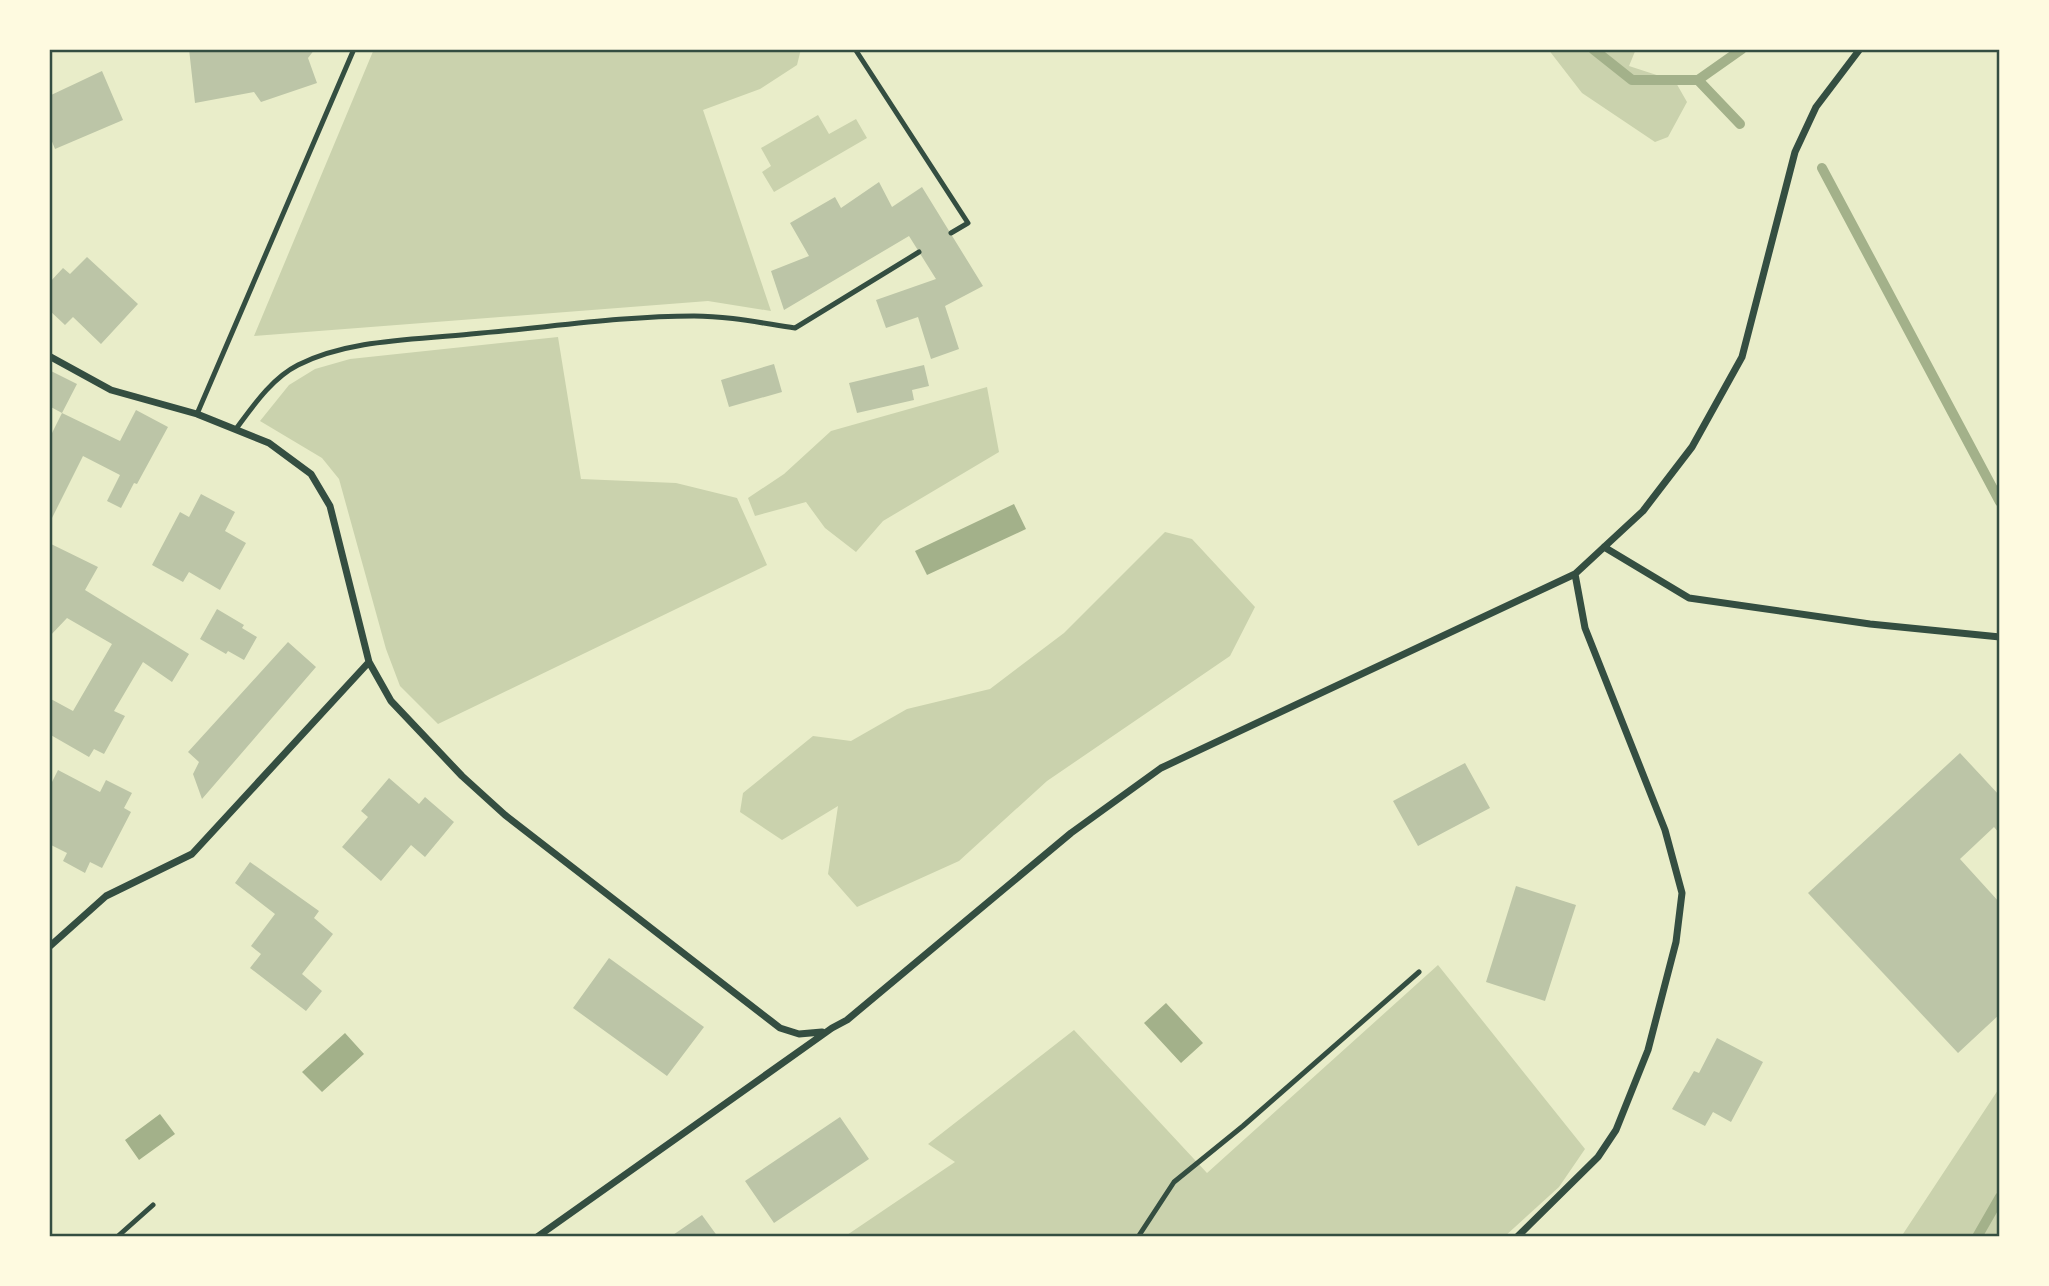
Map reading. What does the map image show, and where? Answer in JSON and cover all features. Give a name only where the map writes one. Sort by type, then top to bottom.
[{"type":"street","points":[[537,1237],[847,1020],[1071,833],[1161,768],[1575,574],[1643,511],[1692,447],[1742,357],[1795,152],[1816,107],[1860,49]]},
{"type":"street","points":[[49,356],[110,390],[197,414],[269,443],[298,461],[311,474],[330,506],[369,662],[391,701],[462,776],[505,815],[780,1028],[799,1034],[816,1034],[832,1028]]},
{"type":"street","points":[[1604,547],[1689,598],[1870,624],[2000,637]]},
{"type":"street","points":[[1517,1237],[1598,1157],[1616,1130],[1648,1050],[1676,942],[1682,893],[1665,830],[1585,628],[1575,574]]},
{"type":"street","points":[[49,947],[106,896],[192,854],[369,662]]},
{"type":"lane","points":[[197,414],[354,49]]},
{"type":"lane","points":[[855,49],[968,223],[951,233]]},
{"type":"lane","points":[[236,429],[258,399],[279,378],[297,365],[320,356],[384,342],[664,317],[726,318],[794,328],[919,252]]},
{"type":"lane","points":[[1138,1237],[1174,1181],[1243,1126],[1419,972]]},
{"type":"lane","points":[[117,1237],[153,1205]]},
{"type":"shaded area","points":[[374,49],[801,49],[797,65],[760,89],[703,110],[771,311],[708,301],[254,336]]},
{"type":"shaded area","points":[[1548,49],[1636,49],[1629,66],[1675,81],[1687,102],[1668,137],[1655,142],[1582,93]]},
{"type":"shaded area","points":[[818,115],[829,134],[856,119],[867,138],[774,192],[762,172],[771,166],[761,148]]},
{"type":"shaded area","points":[[558,337],[581,479],[676,483],[737,498],[767,565],[438,724],[400,686],[386,649],[339,479],[322,458],[260,421],[289,385],[315,369],[350,359]]},
{"type":"shaded area","points":[[987,387],[999,452],[883,521],[856,552],[825,528],[806,502],[755,516],[748,498],[784,474],[831,431]]},
{"type":"shaded area","points":[[1014,504],[1026,529],[927,575],[915,551]]},
{"type":"shaded area","points":[[1165,532],[1192,539],[1255,607],[1230,656],[1047,781],[959,861],[857,907],[828,874],[838,806],[782,840],[740,812],[743,793],[813,736],[851,741],[907,709],[990,689],[1064,633]]},
{"type":"shaded area","points":[[1438,965],[1585,1149],[1559,1187],[1504,1237],[844,1237],[955,1162],[928,1144],[1074,1030],[1207,1173]]},
{"type":"shaded area","points":[[1166,1003],[1203,1043],[1181,1063],[1144,1023]]},
{"type":"shaded area","points":[[345,1033],[364,1054],[322,1092],[302,1072]]},
{"type":"shaded area","points":[[2000,1087],[2000,1237],[1901,1237]]},
{"type":"shaded area","points":[[160,1114],[175,1134],[139,1160],[125,1140]]},
{"type":"building","points":[[189,49],[315,49],[308,58],[317,83],[261,102],[254,92],[195,103]]},
{"type":"building","points":[[102,71],[123,120],[55,149],[49,134],[49,96]]},
{"type":"building","points":[[879,182],[892,207],[922,187],[983,286],[945,306],[959,349],[931,359],[918,317],[886,328],[876,300],[936,279],[909,236],[784,310],[771,271],[809,256],[790,223],[835,197],[841,208]]},
{"type":"building","points":[[87,257],[138,304],[101,344],[73,317],[65,325],[49,310],[49,283],[63,268],[70,274]]},
{"type":"building","points":[[774,364],[782,392],[729,407],[721,380]]},
{"type":"building","points":[[924,365],[929,386],[912,390],[914,400],[857,413],[849,383]]},
{"type":"building","points":[[49,370],[77,384],[62,413],[49,406]]},
{"type":"building","points":[[136,410],[168,427],[121,508],[107,501],[120,475],[83,456],[49,524],[49,439],[62,413],[120,441]]},
{"type":"building","points":[[201,494],[235,512],[225,531],[246,543],[220,590],[189,572],[183,582],[152,565],[180,512],[189,517]]},
{"type":"building","points":[[49,543],[98,567],[85,590],[189,654],[172,682],[143,662],[114,711],[125,716],[104,754],[94,749],[89,757],[49,734],[49,698],[73,711],[112,644],[67,618],[49,637]]},
{"type":"building","points":[[217,609],[244,625],[242,628],[257,637],[244,660],[228,651],[226,654],[200,639]]},
{"type":"building","points":[[288,642],[316,667],[202,799],[193,774],[199,762],[188,752]]},
{"type":"building","points":[[1960,753],[2000,796],[2000,834],[1994,827],[1960,859],[2000,903],[2000,1014],[1958,1053],[1808,893]]},
{"type":"building","points":[[1465,763],[1490,808],[1418,846],[1393,801]]},
{"type":"building","points":[[58,770],[100,792],[106,780],[132,793],[124,808],[131,812],[102,868],[90,862],[85,873],[63,861],[67,853],[49,844],[49,788]]},
{"type":"building","points":[[389,778],[419,804],[425,797],[454,822],[425,857],[411,845],[381,881],[342,847],[368,817],[361,811]]},
{"type":"building","points":[[250,862],[319,911],[314,918],[333,934],[302,974],[322,991],[306,1011],[250,968],[261,954],[251,946],[275,914],[235,883]]},
{"type":"building","points":[[1516,886],[1576,905],[1545,1001],[1486,982]]},
{"type":"building","points":[[609,958],[704,1027],[667,1076],[573,1008]]},
{"type":"building","points":[[1717,1038],[1763,1062],[1731,1122],[1713,1112],[1705,1126],[1672,1109],[1694,1071],[1699,1073]]},
{"type":"building","points":[[840,1117],[869,1159],[774,1223],[745,1181]]},
{"type":"building","points":[[702,1215],[718,1237],[670,1237]]},
{"type":"waterway","points":[[1593,49],[1632,80],[1698,80],[1740,124]]},
{"type":"waterway","points":[[1698,80],[1742,49]]},
{"type":"waterway","points":[[1822,168],[2000,502]]},
{"type":"waterway","points":[[1977,1237],[2000,1197]]}]
